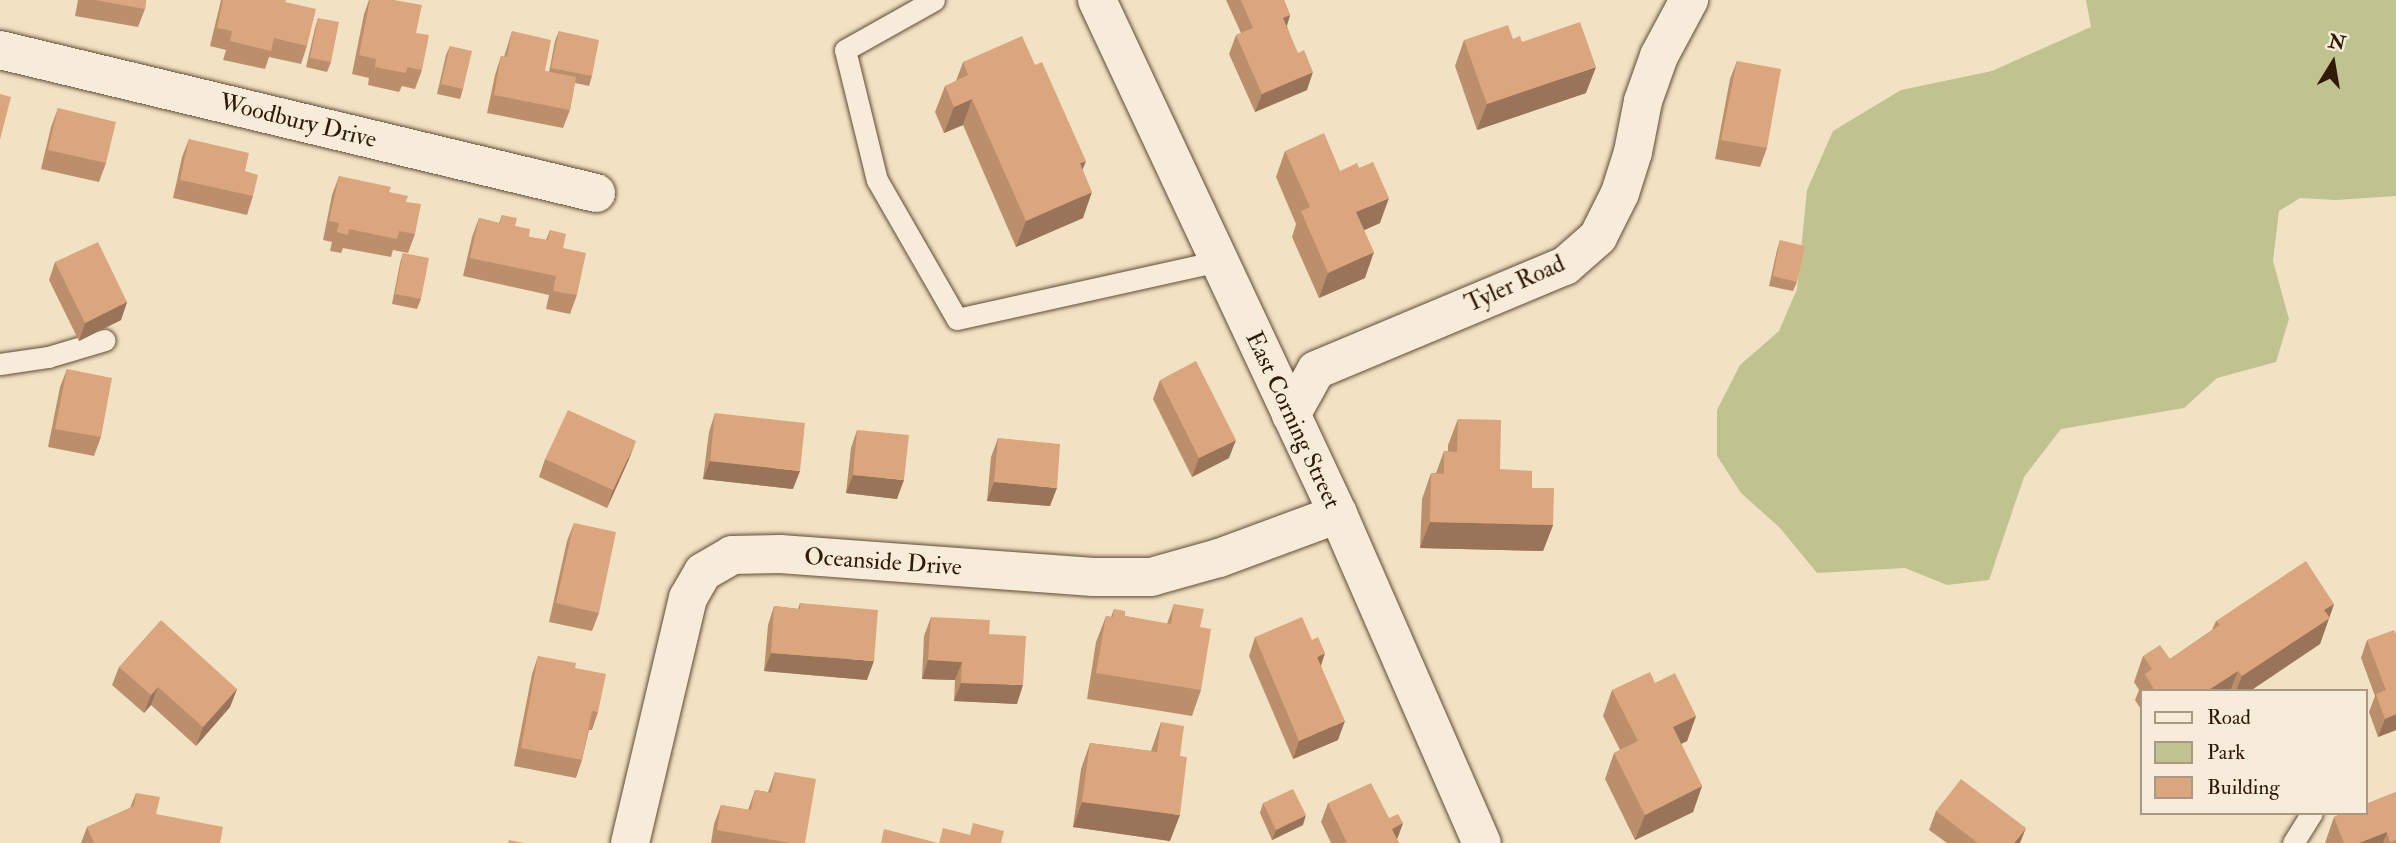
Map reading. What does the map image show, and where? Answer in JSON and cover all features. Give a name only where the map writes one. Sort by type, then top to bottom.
[{"type":"street","name":"East Corning Street","points":[[1097,0],[1338,514],[1482,843]]},
{"type":"street","name":"Tyler Road","points":[[1291,415],[1316,370],[1565,266],[1598,237],[1620,193],[1633,152],[1643,101],[1659,56],[1689,0]]},
{"type":"street","name":"Woodbury Drive","points":[[0,50],[596,193]]},
{"type":"street","name":"Oceanside Drive","points":[[630,843],[688,598],[703,572],[732,555],[780,554],[1093,577],[1151,577],[1219,558],[1338,514]]},
{"type":"lane","points":[[934,0],[845,50],[877,180],[957,320],[1219,261]]},
{"type":"lane","points":[[0,364],[48,357],[105,340]]},
{"type":"lane","points":[[2293,843],[2311,815]]},
{"type":"green space","points":[[2086,0],[2396,0],[2396,196],[2336,200],[2300,198],[2279,211],[2273,261],[2289,319],[2276,362],[2217,378],[2184,408],[2061,429],[2024,477],[1989,580],[1947,585],[1905,568],[1817,573],[1780,528],[1741,493],[1717,456],[1717,410],[1740,365],[1779,331],[1797,289],[1807,190],[1833,131],[1901,90],[1992,71],[2091,27]]},
{"type":"building","points":[[95,0],[146,0],[145,9]]},
{"type":"building","points":[[223,0],[286,0],[285,2],[316,9],[307,46],[274,38],[271,51],[230,41],[232,31],[217,28]]},
{"type":"building","points":[[370,0],[394,0],[422,5],[416,33],[429,35],[422,70],[407,67],[406,73],[375,67],[376,59],[359,55]]},
{"type":"building","points":[[1241,0],[1284,0],[1290,15],[1283,18],[1298,53],[1304,50],[1313,72],[1262,94],[1236,35],[1253,28]]},
{"type":"building","points":[[318,18],[339,22],[331,62],[310,58]]},
{"type":"building","points":[[1580,22],[1596,67],[1487,104],[1464,40],[1508,25],[1513,39],[1520,36],[1522,42]]},
{"type":"building","points":[[512,31],[551,40],[545,71],[576,77],[570,110],[494,95],[501,56],[507,57]]},
{"type":"building","points":[[559,31],[599,40],[592,76],[551,68]]},
{"type":"building","points":[[1022,36],[1035,65],[1042,62],[1086,161],[1080,163],[1092,192],[1026,221],[972,99],[954,107],[945,86],[968,75],[963,62]]},
{"type":"building","points":[[450,46],[472,51],[463,89],[441,84]]},
{"type":"building","points":[[1737,61],[1781,69],[1767,148],[1721,140]]},
{"type":"building","points":[[0,94],[11,97],[0,140]]},
{"type":"building","points":[[58,108],[116,122],[106,163],[48,150]]},
{"type":"building","points":[[1324,133],[1340,171],[1357,163],[1359,168],[1373,162],[1389,198],[1356,212],[1374,252],[1328,273],[1301,211],[1310,207],[1285,151]]},
{"type":"building","points":[[189,139],[249,153],[245,171],[258,175],[253,196],[180,180]]},
{"type":"building","points":[[339,176],[391,187],[389,192],[408,196],[406,202],[421,204],[415,234],[399,231],[397,239],[349,229],[348,235],[337,232],[339,223],[329,221]]},
{"type":"building","points":[[502,215],[517,218],[515,226],[530,229],[529,237],[548,240],[550,230],[566,234],[563,248],[586,253],[577,295],[553,291],[556,276],[470,258],[479,218],[500,223]]},
{"type":"building","points":[[1780,240],[1805,246],[1797,282],[1773,276]]},
{"type":"building","points":[[98,242],[127,302],[85,323],[55,262]]},
{"type":"building","points":[[403,253],[429,258],[421,299],[395,294]]},
{"type":"building","points":[[1196,361],[1236,440],[1199,458],[1160,380]]},
{"type":"building","points":[[67,369],[112,378],[101,437],[55,429]]},
{"type":"building","points":[[568,410],[636,441],[613,490],[545,459]]},
{"type":"building","points":[[715,413],[805,423],[800,471],[710,461]]},
{"type":"building","points":[[1458,419],[1501,420],[1500,469],[1532,471],[1532,488],[1554,488],[1553,525],[1430,522],[1431,473],[1444,474],[1444,451],[1457,452]]},
{"type":"building","points":[[857,430],[909,435],[904,480],[853,475]]},
{"type":"building","points":[[998,438],[1060,444],[1057,488],[994,482]]},
{"type":"building","points":[[574,523],[616,532],[599,613],[556,603]]},
{"type":"building","points":[[2306,561],[2334,604],[2324,610],[2330,618],[2242,676],[2238,671],[2210,689],[2154,689],[2145,674],[2152,669],[2143,656],[2160,645],[2170,659],[2220,625],[2216,621]]},
{"type":"building","points":[[800,603],[878,610],[874,661],[771,653],[774,606],[800,609]]},
{"type":"building","points":[[1174,604],[1204,609],[1200,627],[1211,629],[1201,690],[1096,673],[1106,616],[1113,617],[1114,609],[1125,611],[1125,616],[1171,624]]},
{"type":"building","points":[[931,617],[990,620],[989,634],[1026,636],[1023,685],[961,683],[962,662],[928,660]]},
{"type":"building","points":[[1302,617],[1312,640],[1318,637],[1325,653],[1317,657],[1345,721],[1299,741],[1255,637]]},
{"type":"building","points":[[161,620],[237,689],[203,727],[158,687],[151,695],[119,667]]},
{"type":"building","points":[[2394,630],[2396,714],[2385,719],[2376,694],[2386,690],[2367,640]]},
{"type":"building","points":[[538,656],[576,663],[575,668],[606,674],[598,712],[592,711],[582,760],[521,748]]},
{"type":"building","points":[[1650,672],[1655,683],[1675,673],[1696,716],[1673,727],[1702,786],[1645,815],[1614,753],[1638,741],[1612,690]]},
{"type":"building","points":[[1161,722],[1184,726],[1180,756],[1187,757],[1180,815],[1082,802],[1090,743],[1157,752]]},
{"type":"building","points":[[775,772],[816,779],[805,843],[790,843],[717,830],[721,805],[751,810],[755,790],[771,793]]},
{"type":"building","points":[[1961,779],[2026,828],[2014,843],[1978,843],[1936,811]]},
{"type":"building","points":[[1371,783],[1389,818],[1398,814],[1403,823],[1392,829],[1399,843],[1347,843],[1328,803]]},
{"type":"building","points":[[1293,789],[1306,815],[1276,830],[1263,803]]},
{"type":"building","points":[[2396,792],[2396,840],[2390,842],[2387,832],[2359,843],[2344,843],[2334,817],[2368,815],[2368,803]]},
{"type":"building","points":[[136,793],[160,797],[156,814],[223,827],[220,843],[94,843],[87,827],[134,806]]},
{"type":"building","points":[[973,823],[1004,831],[1001,843],[939,843],[943,828],[970,835]]},
{"type":"building","points":[[884,829],[938,843],[881,843]]}]
